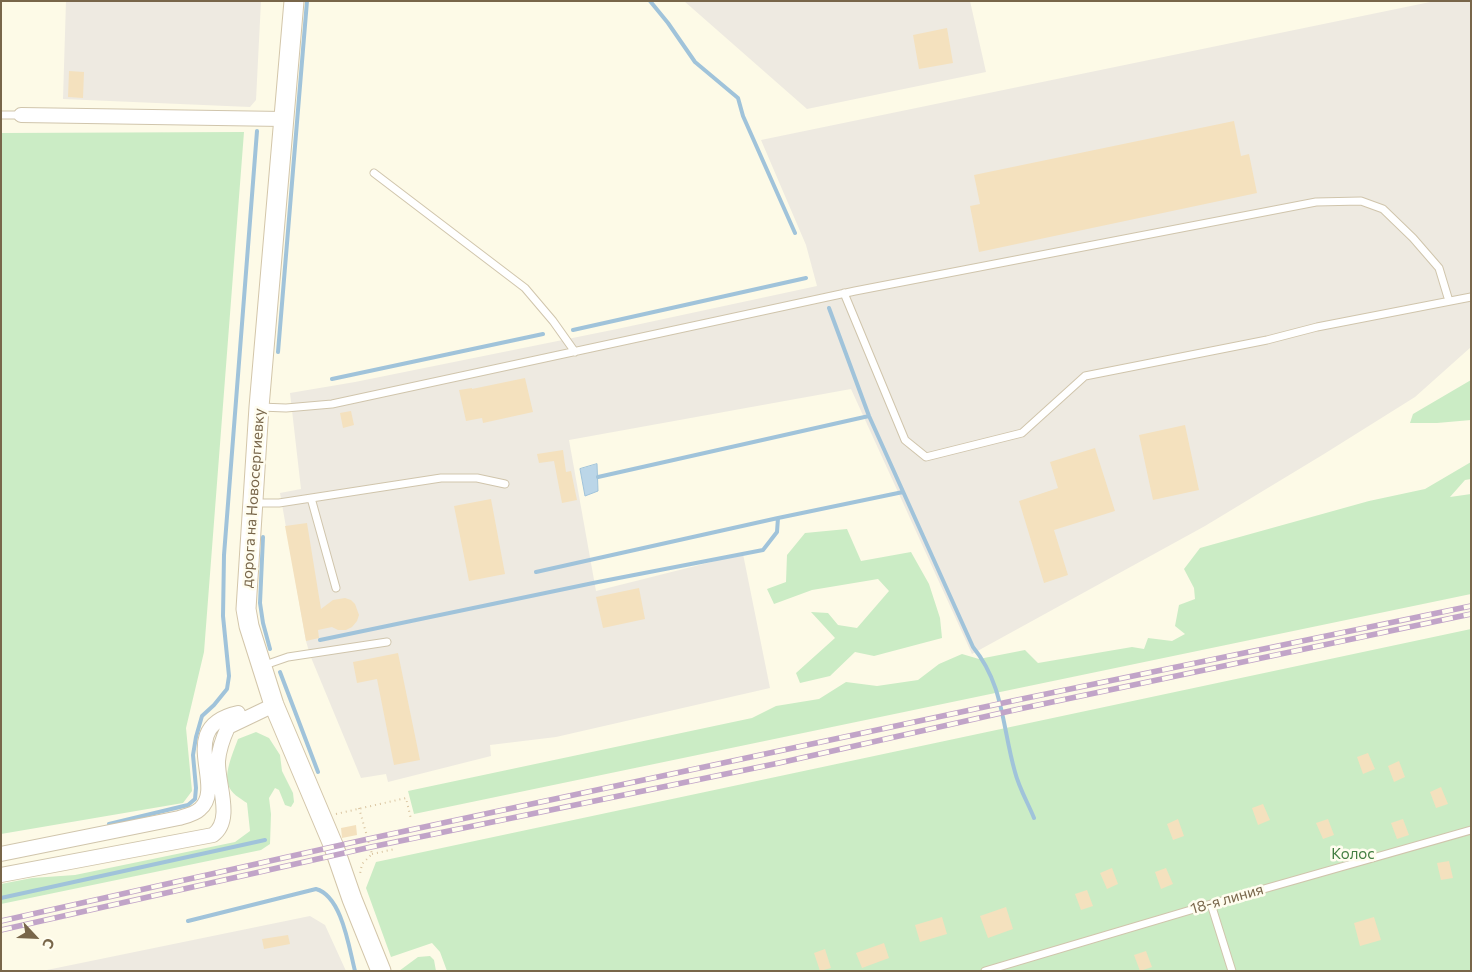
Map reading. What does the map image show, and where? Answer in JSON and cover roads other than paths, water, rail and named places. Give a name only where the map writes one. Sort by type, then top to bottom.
[{"type":"street","name":"дорога на Новосергиевку","points":[[294,1],[259,407],[246,608],[249,626],[274,705],[323,818],[381,971]]},
{"type":"street","points":[[21,115],[283,119]]},
{"type":"street","points":[[1,875],[213,834],[218,831],[224,820],[218,761],[221,742],[228,727],[274,705]]},
{"type":"street","points":[[1,854],[179,818],[194,812],[201,808],[208,792],[204,750],[207,735],[216,722],[236,713],[256,712]]},
{"type":"lane","points":[[1,115],[21,115]]},
{"type":"lane","points":[[374,173],[525,288],[553,321],[575,352]]},
{"type":"lane","points":[[259,407],[286,408],[332,404],[844,293],[1316,202],[1361,200],[1383,209],[1413,238],[1439,268],[1449,301]]},
{"type":"lane","points":[[844,293],[905,440],[926,457],[1022,433],[1085,376],[1471,297]]},
{"type":"lane","points":[[252,503],[279,504],[441,478],[477,478],[505,484]]},
{"type":"lane","points":[[311,498],[336,588]]},
{"type":"lane","points":[[262,666],[288,658],[386,642]]},
{"type":"lane","name":"18-я линия","points":[[984,971],[1471,830]]},
{"type":"lane","points":[[1211,904],[1232,971]]},
{"type":"water","points":[[597,464],[598,491],[585,496],[580,469]]},
{"type":"waterway","points":[[278,352],[307,1]]},
{"type":"waterway","points":[[650,1],[695,62],[738,98],[743,116],[795,233]]},
{"type":"waterway","points":[[109,824],[188,805],[195,799],[193,755],[202,716],[227,689],[229,676],[223,616],[224,555],[257,131]]},
{"type":"waterway","points":[[573,330],[806,278]]},
{"type":"waterway","points":[[829,308],[869,416],[973,647],[991,676],[1001,707],[1017,778],[1034,818]]},
{"type":"waterway","points":[[332,379],[543,334]]},
{"type":"waterway","points":[[598,477],[869,416]]},
{"type":"waterway","points":[[320,640],[763,550],[777,532],[778,518],[903,492]]},
{"type":"waterway","points":[[536,572],[778,518]]},
{"type":"waterway","points":[[263,537],[260,603],[270,649]]},
{"type":"waterway","points":[[280,672],[318,772]]},
{"type":"waterway","points":[[1,898],[265,840]]},
{"type":"waterway","points":[[188,921],[316,889],[325,894],[338,912],[347,937],[355,971]]},
{"type":"railway","points":[[1,921],[368,839],[1017,700],[1471,606]]},
{"type":"railway","points":[[1,930],[371,847],[779,763],[1019,709],[1471,614]]},
{"type":"park label","name":"Колос","points":[[1353,854]]}]
